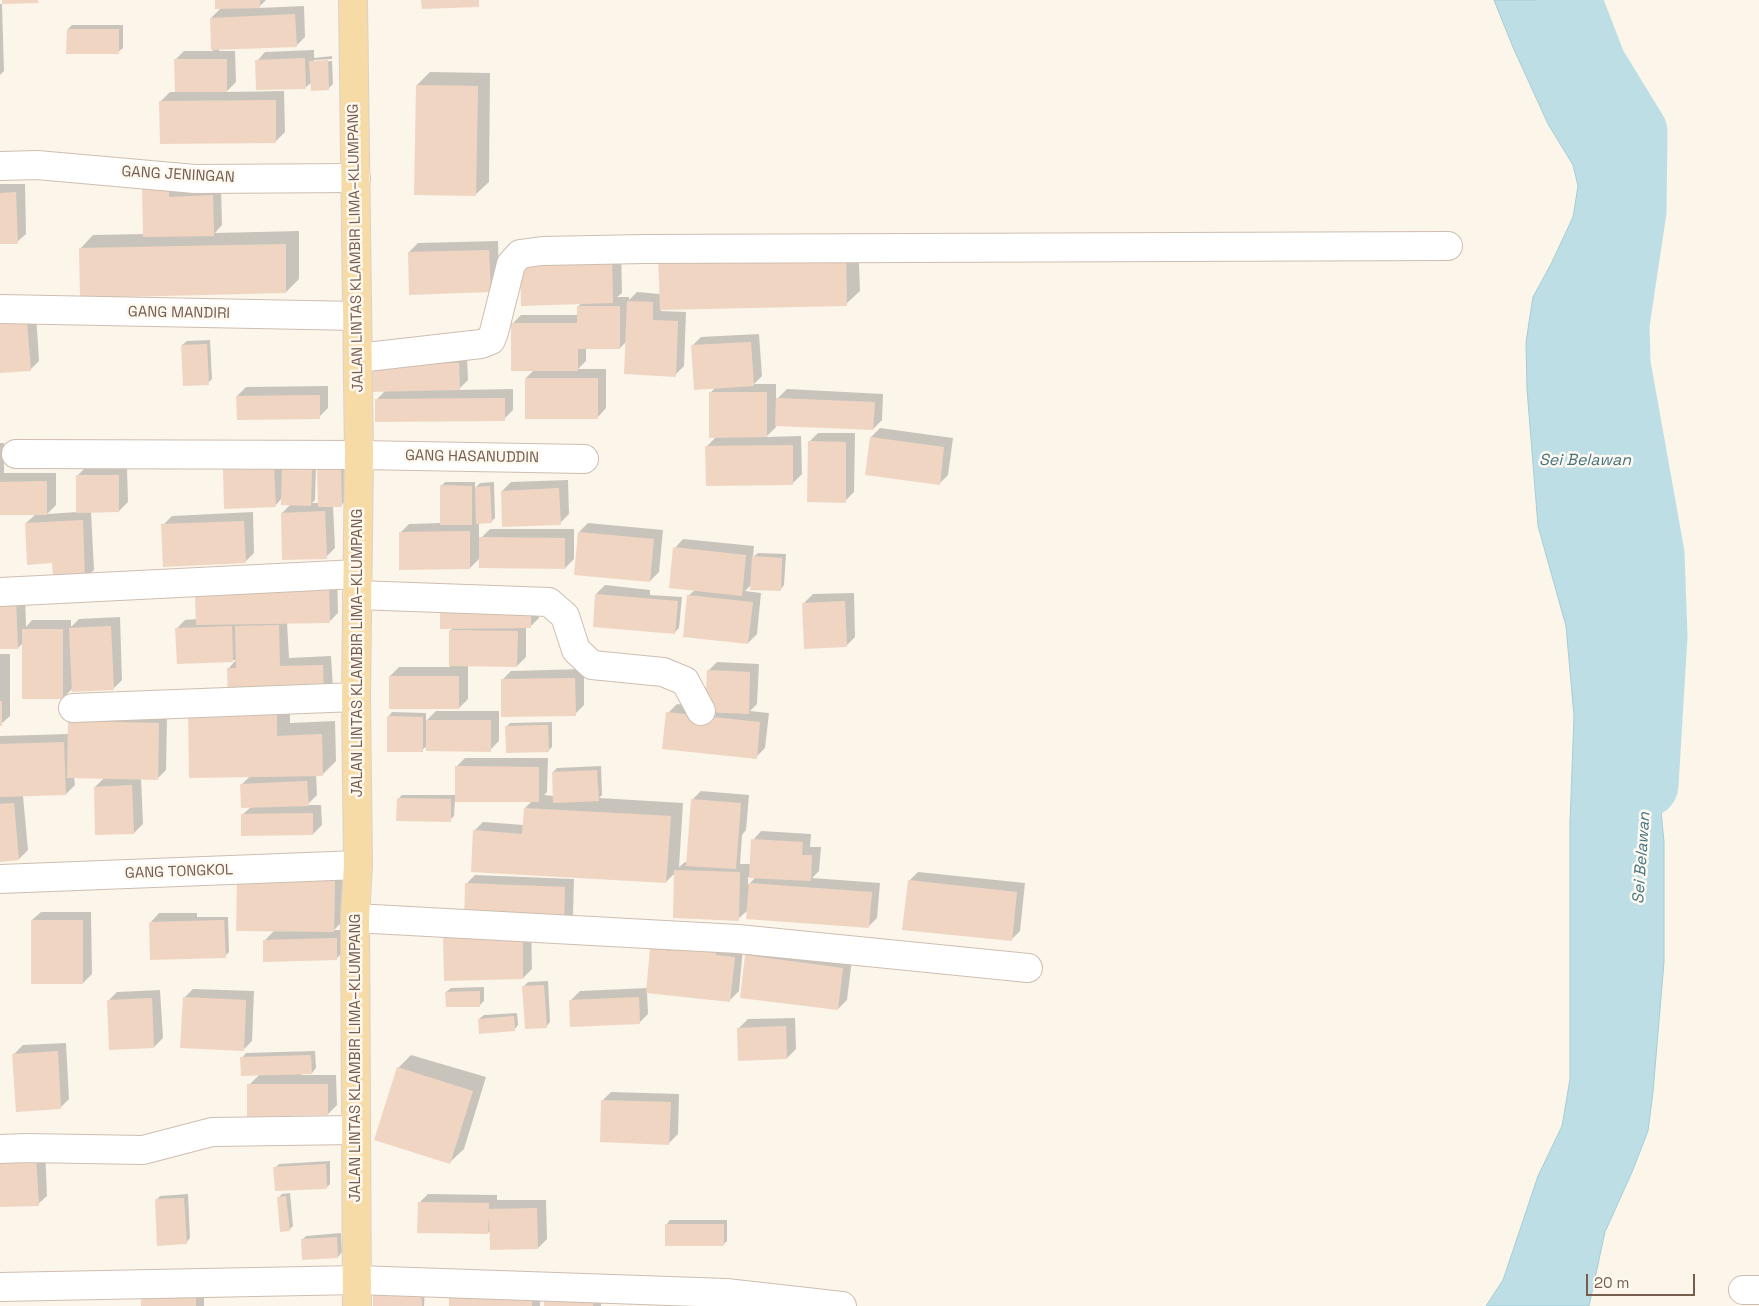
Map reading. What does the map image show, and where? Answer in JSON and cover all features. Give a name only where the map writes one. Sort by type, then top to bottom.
[{"type":"main road","name":"JALAN LINTAS KLAMBIR LIMA–KLUMPANG","points":[[353,0],[359,455],[356,697],[358,865],[355,918],[357,1293]]},
{"type":"street","name":"GANG JENINGAN","points":[[0,166],[37,165],[195,179],[356,178]]},
{"type":"street","points":[[358,358],[481,344],[491,340],[511,264],[520,254],[542,251],[1448,246]]},
{"type":"street","name":"GANG MANDIRI","points":[[0,310],[357,316]]},
{"type":"street","name":"GANG HASANUDDIN","points":[[16,454],[359,455],[584,459]]},
{"type":"street","points":[[0,592],[357,585],[549,602],[565,616],[576,650],[592,665],[663,672],[685,681],[701,710]]},
{"type":"street","points":[[73,708],[356,697]]},
{"type":"street","name":"GANG TONGKOL","points":[[0,879],[358,865]]},
{"type":"street","points":[[355,918],[738,939],[1028,968]]},
{"type":"street","points":[[0,1149],[143,1150],[212,1132],[355,1130]]},
{"type":"street","points":[[0,1287],[357,1293],[726,1293],[842,1306]]},
{"type":"water","name":"Sei Belawan","points":[[1494,0],[1557,0],[1605,93],[1619,145],[1625,178],[1627,253],[1626,381],[1636,456],[1653,727],[1664,842],[1664,962],[1648,1131],[1605,1232],[1589,1306],[1486,1306],[1503,1280],[1538,1176],[1562,1126],[1570,1079],[1570,823],[1574,716],[1566,626],[1538,526],[1527,389],[1526,342],[1533,297],[1573,217],[1578,186],[1573,165],[1548,124]]},
{"type":"building","points":[[2,0],[38,0],[39,3],[2,4]]},
{"type":"building","points":[[215,0],[260,0],[260,8],[215,9]]},
{"type":"building","points":[[421,0],[479,0],[479,7],[422,9]]},
{"type":"building","points":[[295,14],[297,47],[211,50],[210,18]]},
{"type":"building","points":[[67,29],[119,29],[119,54],[66,54]]},
{"type":"building","points":[[305,58],[306,89],[256,90],[255,60]]},
{"type":"building","points":[[174,59],[227,59],[227,92],[175,92]]},
{"type":"building","points":[[328,60],[329,90],[311,91],[309,61]]},
{"type":"building","points":[[416,85],[478,86],[476,196],[414,195]]},
{"type":"building","points":[[276,100],[276,143],[160,144],[159,101]]},
{"type":"building","points":[[169,185],[169,197],[213,195],[214,236],[143,237],[142,186]]},
{"type":"building","points":[[16,192],[18,244],[0,244],[0,193]]},
{"type":"building","points":[[286,244],[286,293],[80,298],[79,248]]},
{"type":"building","points":[[846,249],[847,306],[660,310],[658,254]]},
{"type":"building","points":[[489,250],[491,292],[409,295],[408,252]]},
{"type":"building","points":[[612,256],[613,303],[521,306],[520,258]]},
{"type":"building","points":[[627,301],[653,302],[653,320],[678,321],[676,377],[624,374]]},
{"type":"building","points":[[577,306],[620,306],[620,349],[578,349],[578,371],[511,371],[511,323],[577,323]]},
{"type":"building","points":[[27,322],[31,371],[0,373],[0,323]]},
{"type":"building","points":[[751,342],[754,386],[694,390],[691,345]]},
{"type":"building","points":[[207,344],[209,385],[183,386],[181,345]]},
{"type":"building","points":[[459,363],[460,390],[368,392],[367,365]]},
{"type":"building","points":[[525,378],[598,378],[598,419],[525,419]]},
{"type":"building","points":[[709,392],[767,392],[767,437],[709,438]]},
{"type":"building","points":[[320,395],[320,419],[237,420],[236,396]]},
{"type":"building","points":[[505,398],[505,421],[375,422],[375,399]]},
{"type":"building","points":[[776,398],[875,402],[873,430],[775,426]]},
{"type":"building","points":[[870,437],[944,447],[940,485],[865,475]]},
{"type":"building","points":[[808,441],[846,442],[846,503],[807,502]]},
{"type":"building","points":[[793,445],[793,485],[706,486],[705,446]]},
{"type":"building","points":[[274,467],[276,507],[224,509],[223,468]]},
{"type":"building","points":[[282,467],[312,468],[311,506],[281,505]]},
{"type":"building","points":[[317,467],[341,467],[342,507],[318,507]]},
{"type":"building","points":[[76,475],[119,475],[119,512],[76,513]]},
{"type":"building","points":[[47,481],[47,515],[0,515],[0,482]]},
{"type":"building","points":[[440,485],[472,486],[472,525],[440,525]]},
{"type":"building","points":[[490,486],[492,523],[476,524],[475,487]]},
{"type":"building","points":[[559,488],[561,525],[502,527],[501,491]]},
{"type":"building","points":[[325,511],[327,559],[282,560],[281,513]]},
{"type":"building","points":[[83,520],[85,580],[53,581],[52,563],[27,565],[25,523]]},
{"type":"building","points":[[244,521],[246,563],[163,567],[161,524]]},
{"type":"building","points":[[470,531],[470,569],[399,570],[399,532]]},
{"type":"building","points":[[578,532],[654,539],[650,582],[574,575]]},
{"type":"building","points":[[479,537],[565,538],[565,569],[479,568]]},
{"type":"building","points":[[673,547],[746,555],[742,596],[669,588]]},
{"type":"building","points":[[752,556],[782,558],[781,591],[750,590]]},
{"type":"building","points":[[329,578],[330,623],[196,625],[195,595],[241,594],[240,582]]},
{"type":"building","points":[[595,594],[678,601],[675,634],[593,627]]},
{"type":"building","points":[[687,595],[753,602],[748,644],[683,637]]},
{"type":"building","points":[[0,600],[16,600],[18,649],[0,649]]},
{"type":"building","points":[[845,601],[847,647],[804,649],[802,603]]},
{"type":"building","points":[[440,603],[531,603],[531,628],[440,629]]},
{"type":"building","points":[[279,625],[280,666],[323,665],[324,698],[228,701],[227,668],[236,668],[235,626]]},
{"type":"building","points":[[111,626],[114,690],[72,692],[69,628]]},
{"type":"building","points":[[232,626],[233,662],[177,664],[175,628]]},
{"type":"building","points":[[22,629],[63,629],[63,699],[22,699]]},
{"type":"building","points":[[449,630],[518,631],[517,667],[449,666]]},
{"type":"building","points":[[707,670],[750,672],[749,714],[705,712]]},
{"type":"building","points":[[389,676],[459,676],[459,709],[389,709]]},
{"type":"building","points":[[575,678],[576,716],[501,717],[501,679]]},
{"type":"building","points":[[0,701],[2,701],[2,726],[0,726]]},
{"type":"building","points":[[277,710],[277,736],[322,734],[323,776],[189,778],[188,711]]},
{"type":"building","points":[[666,712],[760,722],[757,759],[662,749]]},
{"type":"building","points":[[387,716],[423,717],[423,752],[387,752]]},
{"type":"building","points":[[426,720],[491,720],[491,752],[426,751]]},
{"type":"building","points":[[68,721],[159,723],[158,780],[67,778]]},
{"type":"building","points":[[548,725],[549,752],[506,753],[505,726]]},
{"type":"building","points":[[64,742],[66,795],[0,797],[0,744]]},
{"type":"building","points":[[455,766],[539,767],[539,802],[455,802]]},
{"type":"building","points":[[597,770],[599,801],[553,803],[552,772]]},
{"type":"building","points":[[307,781],[309,806],[241,808],[240,784]]},
{"type":"building","points":[[132,785],[134,834],[95,835],[94,787]]},
{"type":"building","points":[[397,798],[451,799],[451,822],[396,821]]},
{"type":"building","points":[[691,799],[741,803],[736,869],[686,866]]},
{"type":"building","points":[[14,803],[19,860],[0,862],[0,804]]},
{"type":"building","points":[[524,808],[671,816],[666,883],[471,872],[473,830],[522,834]]},
{"type":"building","points":[[313,813],[313,835],[241,836],[241,814]]},
{"type":"building","points":[[751,839],[803,842],[802,855],[812,855],[811,881],[749,878]]},
{"type":"building","points":[[674,870],[740,872],[739,921],[673,918]]},
{"type":"building","points":[[237,880],[335,881],[334,932],[236,931]]},
{"type":"building","points":[[908,880],[1017,892],[1012,941],[902,930]]},
{"type":"building","points":[[465,883],[565,887],[564,925],[464,922]]},
{"type":"building","points":[[749,883],[872,892],[869,928],[746,919]]},
{"type":"building","points":[[31,920],[83,920],[83,984],[31,984]]},
{"type":"building","points":[[224,920],[226,958],[150,960],[149,922]]},
{"type":"building","points":[[523,933],[523,979],[444,981],[443,935]]},
{"type":"building","points":[[337,938],[337,960],[263,962],[263,940]]},
{"type":"building","points":[[671,945],[716,949],[716,955],[735,957],[730,1002],[646,993],[650,948],[671,951]]},
{"type":"building","points":[[745,955],[843,968],[838,1010],[740,998]]},
{"type":"building","points":[[544,985],[547,1028],[525,1029],[522,986]]},
{"type":"building","points":[[480,991],[480,1007],[446,1007],[445,992]]},
{"type":"building","points":[[183,997],[246,1000],[244,1051],[180,1048]]},
{"type":"building","points":[[639,997],[640,1024],[570,1027],[569,1000]]},
{"type":"building","points":[[152,998],[154,1048],[109,1050],[107,1000]]},
{"type":"building","points":[[514,1016],[515,1031],[479,1034],[478,1019]]},
{"type":"building","points":[[786,1026],[787,1059],[738,1061],[737,1028]]},
{"type":"building","points":[[58,1051],[61,1109],[16,1112],[12,1054]]},
{"type":"building","points":[[311,1055],[312,1074],[241,1076],[240,1057]]},
{"type":"building","points":[[397,1067],[473,1091],[450,1164],[374,1140]]},
{"type":"building","points":[[247,1084],[328,1084],[328,1115],[247,1117]]},
{"type":"building","points":[[601,1100],[671,1102],[669,1145],[600,1142]]},
{"type":"building","points":[[36,1156],[39,1206],[0,1207],[0,1157]]},
{"type":"building","points":[[326,1164],[327,1189],[275,1191],[273,1167]]},
{"type":"building","points":[[286,1196],[290,1231],[280,1232],[277,1197]]},
{"type":"building","points":[[184,1198],[187,1244],[157,1246],[155,1199]]},
{"type":"building","points":[[418,1202],[489,1203],[489,1209],[537,1208],[538,1249],[490,1250],[489,1213],[488,1234],[417,1233]]},
{"type":"building","points":[[665,1224],[724,1224],[724,1246],[665,1246]]},
{"type":"building","points":[[337,1237],[338,1258],[302,1260],[301,1239]]},
{"type":"building","points":[[141,1288],[196,1288],[196,1306],[141,1306]]},
{"type":"building","points":[[449,1288],[532,1291],[532,1306],[449,1306]]},
{"type":"building","points":[[373,1290],[421,1290],[422,1306],[373,1306]]},
{"type":"building","points":[[544,1292],[594,1294],[593,1306],[544,1306]]},
{"type":"waterway","name":"Sei Belawan","points":[[1569,0],[1594,65],[1635,132],[1634,211],[1617,324],[1618,364],[1652,554],[1655,636],[1646,785]]}]
